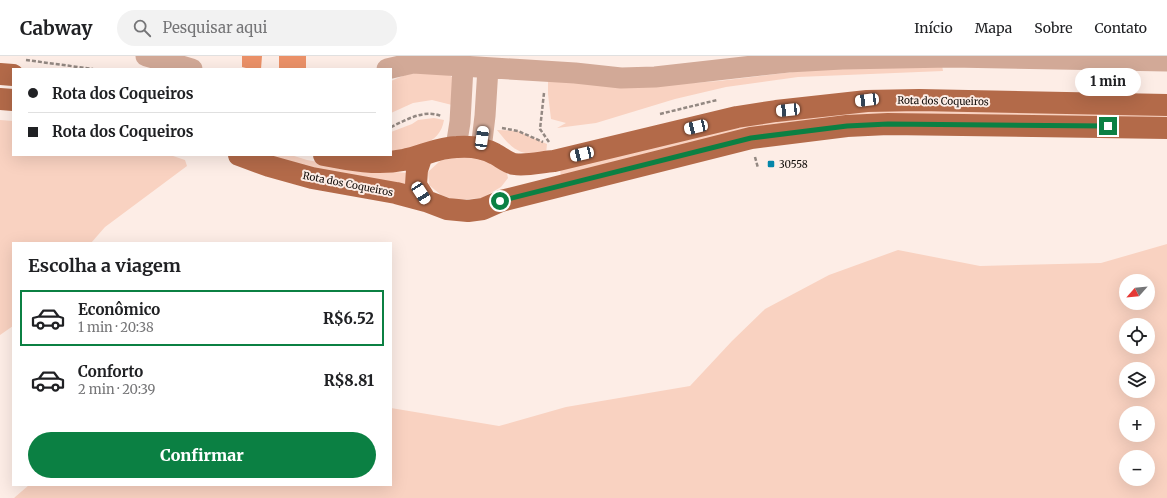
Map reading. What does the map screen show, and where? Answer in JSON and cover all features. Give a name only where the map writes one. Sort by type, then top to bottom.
[{"type":"main road","points":[[0,74],[12,70]]},
{"type":"main road","points":[[0,99],[12,100]]},
{"type":"main road","name":"Rota dos Coqueiros","points":[[330,156],[384,163],[422,156],[441,149],[456,146],[481,149],[493,153],[513,164],[531,164],[554,161],[737,117],[867,100],[1167,105]]},
{"type":"main road","name":"Rota dos Coqueiros","points":[[242,156],[269,166],[312,178],[396,193],[426,201],[447,209],[468,211],[483,209],[500,201],[751,138],[847,126],[896,124],[1167,128]]},
{"type":"main road","points":[[422,156],[417,170],[416,184],[426,201]]},
{"type":"main road","points":[[500,201],[513,187],[516,175],[513,164]]},
{"type":"street","points":[[146,56],[188,68]]},
{"type":"street","points":[[388,64],[488,68],[574,64],[621,78],[655,77],[788,62],[842,59],[951,57],[1167,61]]},
{"type":"street","points":[[456,146],[460,122],[463,67]]},
{"type":"street","points":[[481,149],[488,68]]},
{"type":"shaded area","points":[[242,56],[262,56],[261,68],[242,67]]},
{"type":"shaded area","points":[[279,56],[306,56],[306,68],[279,68]]},
{"type":"shaded area","points":[[942,65],[943,71],[798,77],[726,87],[675,99],[596,123],[557,128],[566,123],[551,119],[548,94],[548,81],[636,87],[719,81],[809,70]]},
{"type":"shaded area","points":[[420,72],[446,73],[452,77],[452,105],[432,100],[413,103],[392,113],[392,81],[405,75]]},
{"type":"shaded area","points":[[901,109],[1167,113],[1167,120],[889,115],[561,178],[560,169],[762,120]]},
{"type":"shaded area","points":[[434,118],[444,120],[441,129],[431,141],[392,154],[392,132],[412,124],[418,120]]},
{"type":"shaded area","points":[[0,120],[12,121],[12,156],[173,156],[185,160],[187,166],[105,227],[92,242],[12,242],[12,327],[0,335]]},
{"type":"shaded area","points":[[497,130],[518,131],[547,144],[546,154],[529,154],[517,150],[508,143]]},
{"type":"shaded area","points":[[263,156],[294,156],[307,160],[363,170],[410,173],[410,185],[357,179]]},
{"type":"shaded area","points":[[457,156],[475,156],[506,169],[508,178],[501,187],[482,198],[456,200],[441,195],[429,185],[428,172],[440,161]]},
{"type":"shaded area","points":[[1167,244],[1167,498],[14,498],[28,486],[392,486],[392,408],[499,426],[566,407],[690,386],[732,341],[765,309],[829,275],[898,250],[980,266],[1101,263]]},
{"type":"place","name":"30558","points":[[771,164]]},
{"type":"route","points":[[500,201],[751,138],[774,135],[847,126],[888,124],[1108,126]]}]
